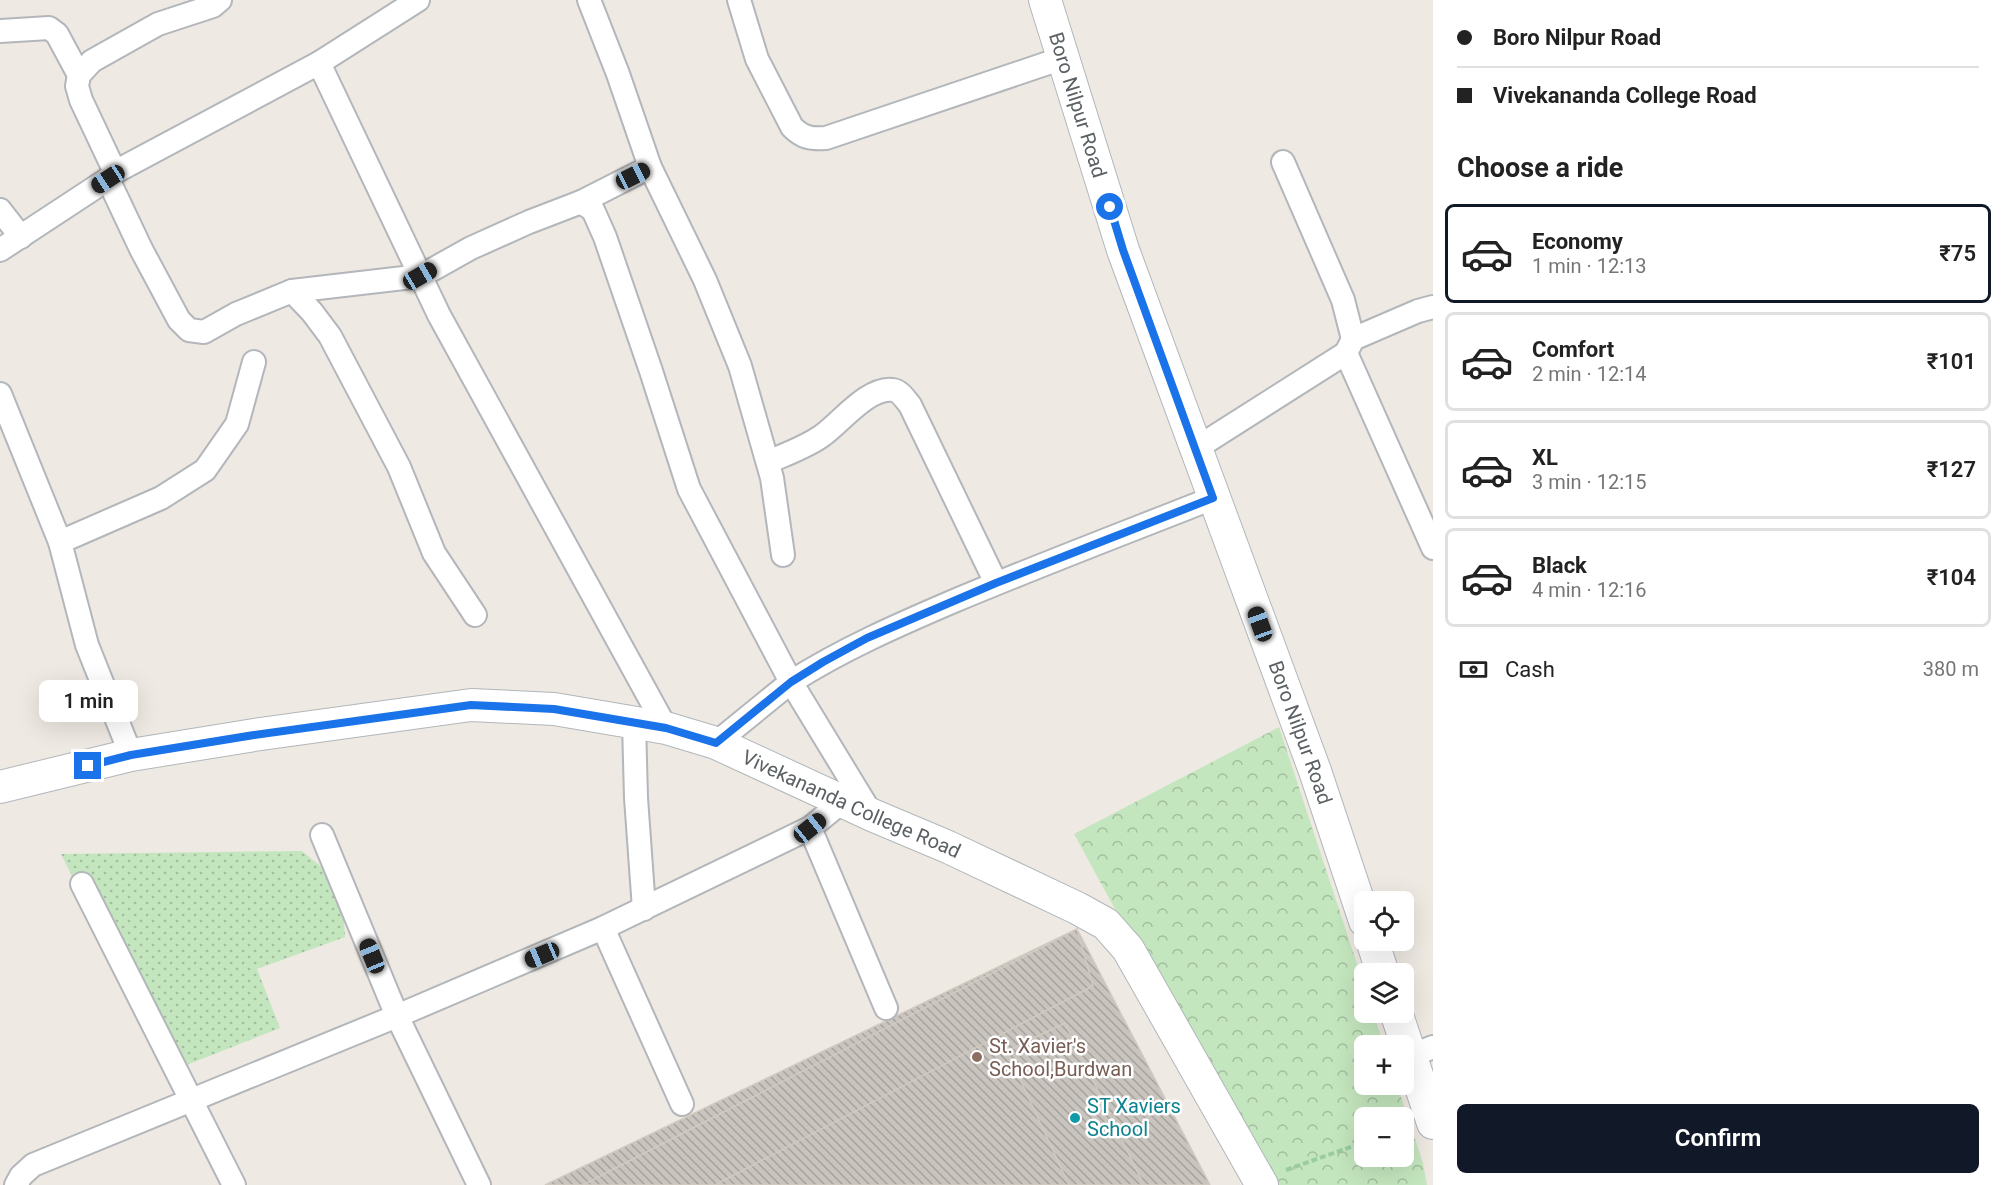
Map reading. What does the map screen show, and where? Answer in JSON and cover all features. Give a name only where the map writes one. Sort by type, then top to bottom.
[{"type":"street","points":[[220,0],[213,6],[158,24],[92,61],[79,75],[77,86],[151,269],[178,320],[189,330],[204,333],[236,314],[292,291],[420,276],[471,248],[581,202],[650,167]]},
{"type":"street","points":[[0,250],[112,176],[319,63],[418,0]]},
{"type":"street","points":[[589,0],[618,74],[650,167],[705,280],[740,366],[772,478],[783,555]]},
{"type":"street","points":[[739,0],[757,59],[792,127],[811,140],[826,138],[1063,58]]},
{"type":"street","name":"Boro Nilpur Road","points":[[1045,0],[1123,250],[1315,771],[1355,891]]},
{"type":"street","points":[[0,31],[50,27],[57,34],[79,75]]},
{"type":"street","points":[[319,63],[439,315],[666,728]]},
{"type":"street","points":[[1283,162],[1343,300],[1349,346],[1433,548]]},
{"type":"street","points":[[581,202],[593,210],[605,237],[689,489],[791,682],[872,814]]},
{"type":"street","points":[[0,210],[21,237]]},
{"type":"street","points":[[292,291],[330,336],[399,467],[434,553],[475,615]]},
{"type":"street","points":[[1195,449],[1349,346],[1418,311],[1433,307]]},
{"type":"street","points":[[60,542],[161,498],[205,470],[237,424],[254,362]]},
{"type":"street","points":[[768,462],[821,437],[848,412],[867,399],[883,391],[894,390],[910,405],[996,583]]},
{"type":"street","points":[[0,394],[5,421],[60,542],[87,645],[131,755]]},
{"type":"street","points":[[716,743],[791,682],[867,638],[996,583],[1213,498]]},
{"type":"street","name":"Vivekananda College Road","points":[[0,787],[131,755],[254,735],[471,705],[554,709],[666,728],[716,743],[948,847],[1107,924],[1128,949],[1261,1182]]},
{"type":"street","points":[[634,723],[636,798],[644,909]]},
{"type":"street","points":[[16,1185],[21,1176],[33,1165],[397,1016],[644,909],[810,828],[843,801]]},
{"type":"street","points":[[810,828],[886,1008]]},
{"type":"street","points":[[322,835],[397,1016],[479,1185]]},
{"type":"street","points":[[82,884],[234,1185]]},
{"type":"street","points":[[603,928],[682,1104]]},
{"type":"street","points":[[1403,1023],[1422,1052],[1433,1123]]},
{"type":"path","points":[[1261,1182],[1354,1146]]},
{"type":"green space","points":[[1279,727],[1357,963],[1354,963],[1354,1023],[1376,1023],[1381,1035],[1354,1035],[1354,1095],[1400,1095],[1404,1107],[1354,1107],[1354,1167],[1414,1167],[1414,1136],[1427,1185],[1266,1185],[1074,834]]},
{"type":"green space","points":[[302,851],[341,883],[345,937],[257,969],[280,1028],[169,1072],[61,854]]},
{"type":"building","name":"St. Xavier's School,Burdwan","points":[[1077,929],[1210,1185],[545,1185]]},
{"type":"building","points":[[1077,929],[1093,986],[715,1185],[583,1185]]},
{"type":"building","name":"ST Xaviers School","points":[[1065,1023],[1144,1185],[1069,1185],[1007,1051]]},
{"type":"place","name":"St. Xavier's School,Burdwan","points":[[977,1057]]},
{"type":"place","name":"ST Xaviers School","points":[[1075,1118]]},
{"type":"route","points":[[88,766],[131,755],[254,735],[471,705],[554,709],[666,728],[716,743],[791,682],[867,638],[996,583],[1213,498],[1123,250],[1110,207]]}]
